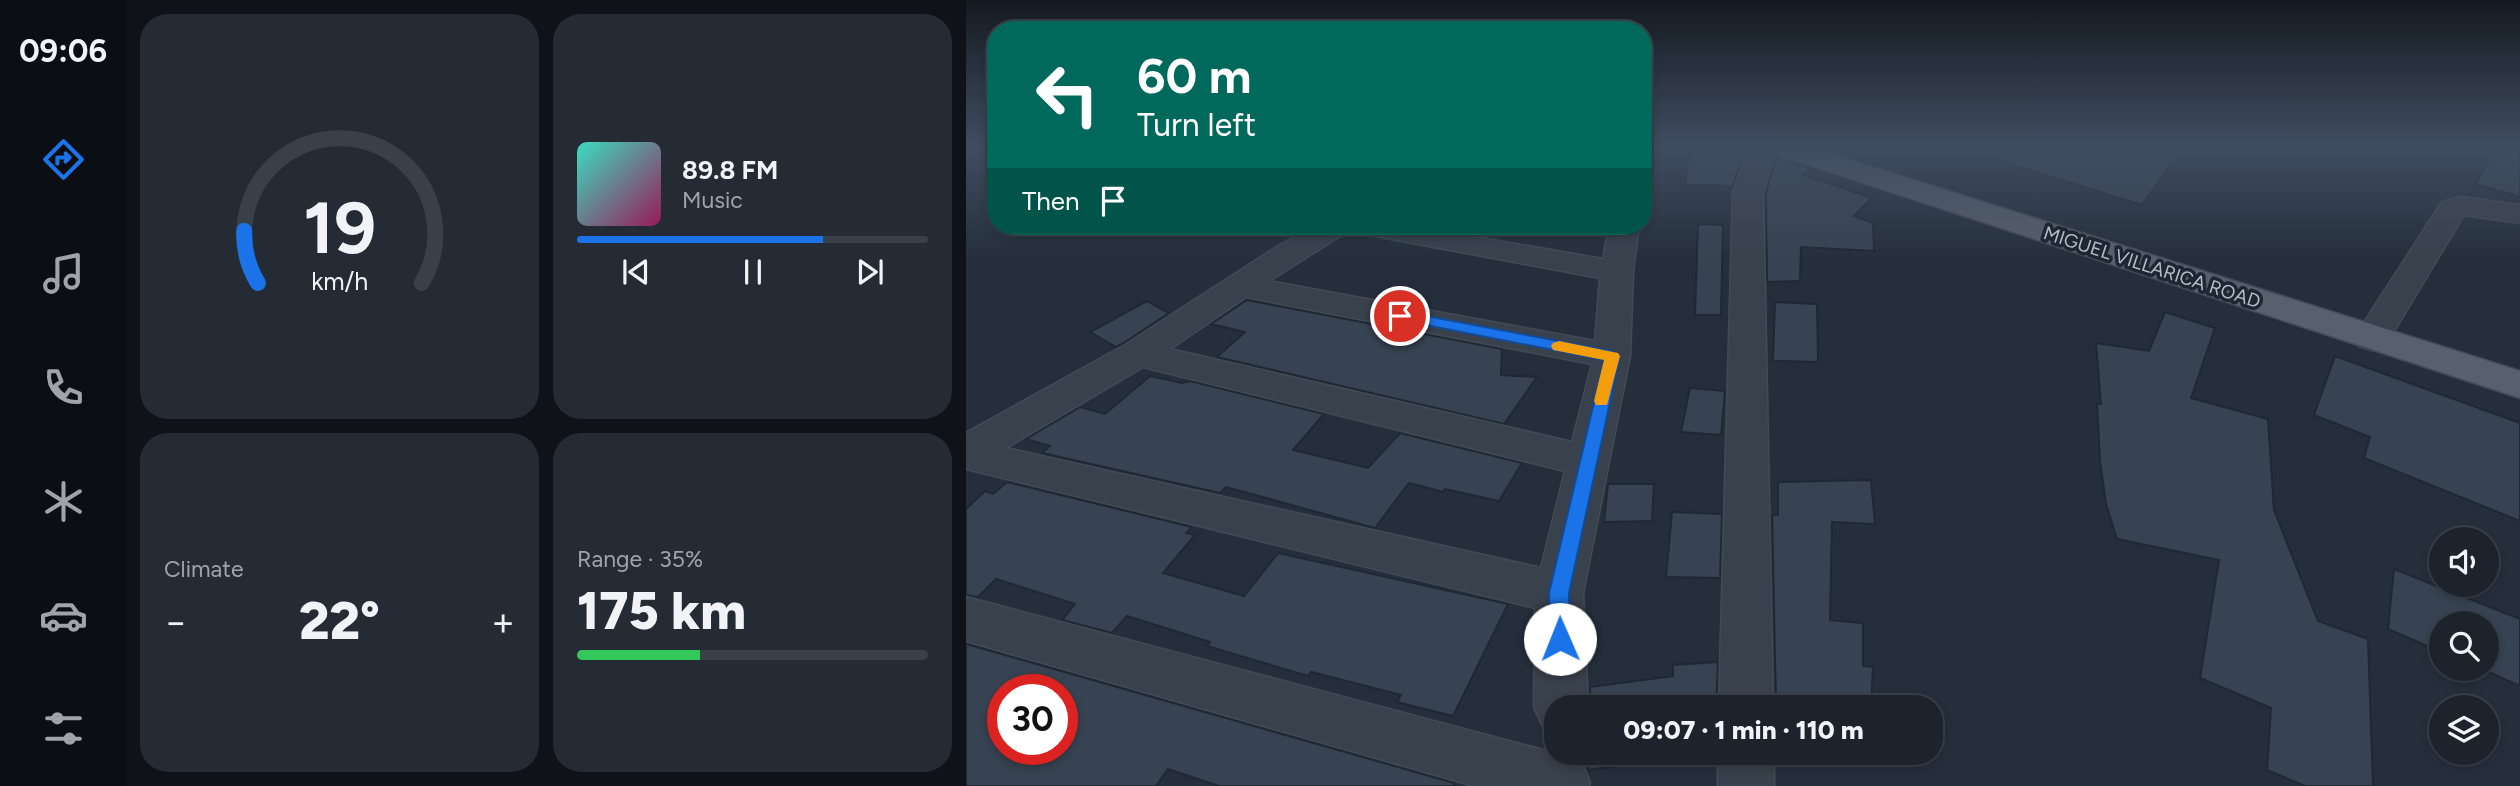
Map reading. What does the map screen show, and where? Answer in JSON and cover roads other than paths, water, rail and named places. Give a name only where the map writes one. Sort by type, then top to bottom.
[{"type":"main road","name":"MIGUEL VILLARICA ROAD","points":[[1898,185],[2520,385]]},
{"type":"street","points":[[1746,695],[1748,193],[1751,185]]},
{"type":"street","points":[[2372,338],[2452,208],[2461,206],[2520,214]]},
{"type":"street","points":[[1411,235],[1617,271]]},
{"type":"street","points":[[1561,695],[1559,593],[1612,356],[1617,271],[1623,235]]},
{"type":"street","points":[[966,453],[1138,354],[1241,286],[1293,239]]},
{"type":"street","points":[[1241,286],[1612,356]]},
{"type":"street","points":[[1138,354],[1588,461]]},
{"type":"street","points":[[966,453],[1559,593]]},
{"type":"street","points":[[966,619],[1562,774]]},
{"type":"street","points":[[1746,765],[1746,786]]}]
